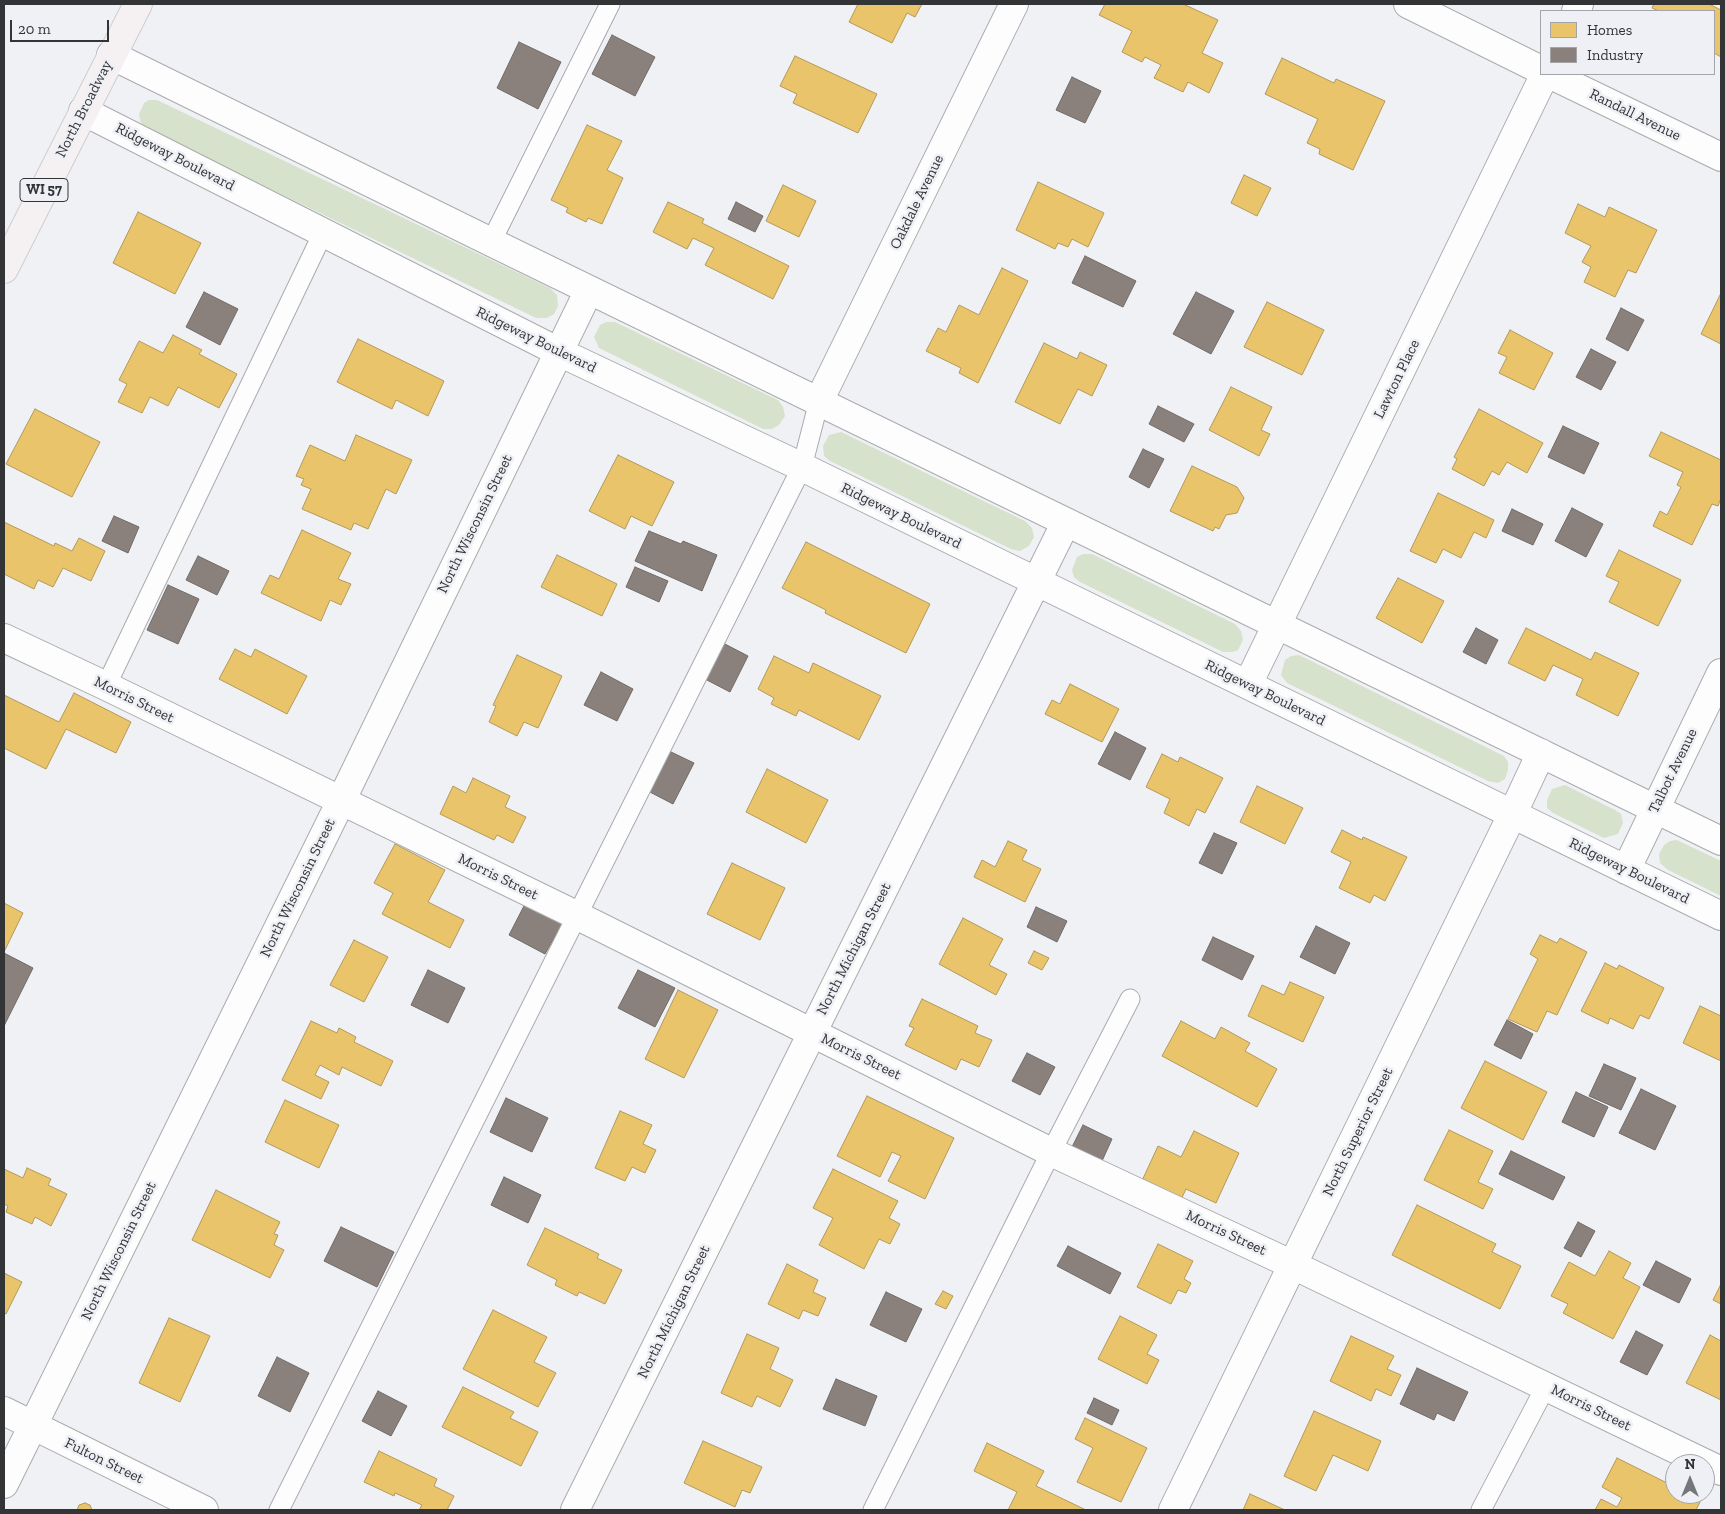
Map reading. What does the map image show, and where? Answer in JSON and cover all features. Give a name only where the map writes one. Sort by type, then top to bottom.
[{"type":"main road","name":"North Broadway","points":[[4,269],[138,4]]},
{"type":"street","name":"Oakdale Avenue","points":[[819,401],[1014,4]]},
{"type":"street","points":[[1408,4],[1540,70]]},
{"type":"street","points":[[111,55],[1721,842]]},
{"type":"street","name":"Lawton Place","points":[[1248,684],[1545,75]]},
{"type":"street","name":"Randall Avenue","points":[[1551,75],[1721,157]]},
{"type":"street","name":"Ridgeway Boulevard","points":[[83,111],[559,352],[802,467],[1721,916]]},
{"type":"street","name":"North Wisconsin Street","points":[[4,1484],[341,801],[589,290]]},
{"type":"street","name":"North Michigan Street","points":[[575,1510],[1066,522]]},
{"type":"street","name":"Morris Street","points":[[4,638],[576,915],[1051,1152],[1293,1265],[1721,1471]]},
{"type":"street","name":"Talbot Avenue","points":[[1626,870],[1721,673]]},
{"type":"street","name":"North Superior Street","points":[[1173,1510],[1541,753]]},
{"type":"street","name":"Fulton Street","points":[[4,1411],[204,1510]]},
{"type":"lane","points":[[491,242],[610,4]]},
{"type":"lane","points":[[106,686],[323,233]]},
{"type":"lane","points":[[279,1510],[802,467],[819,401]]},
{"type":"lane","points":[[873,1510],[1051,1152],[1130,998]]},
{"type":"lane","points":[[1481,1510],[1546,1386]]},
{"type":"green space","points":[[149,100],[157,100],[550,288],[557,295],[558,306],[554,314],[547,318],[536,318],[149,130],[141,123],[139,114],[144,103]]},
{"type":"green space","points":[[606,322],[615,322],[778,400],[783,407],[785,416],[779,425],[772,429],[763,429],[599,348],[594,337],[600,325]]},
{"type":"green space","points":[[841,432],[1025,521],[1032,528],[1034,537],[1029,546],[1020,551],[1011,549],[830,461],[824,456],[823,446],[829,435]]},
{"type":"green space","points":[[1083,554],[1092,554],[1235,624],[1241,631],[1243,640],[1238,650],[1223,652],[1080,582],[1074,577],[1072,570],[1077,557]]},
{"type":"green space","points":[[1299,655],[1504,756],[1508,762],[1505,779],[1498,783],[1488,781],[1287,683],[1281,675],[1285,660],[1291,656]]},
{"type":"green space","points":[[1565,785],[1621,814],[1623,823],[1618,834],[1604,838],[1553,813],[1547,808],[1547,800],[1552,789]]},
{"type":"green space","points":[[1677,840],[1721,861],[1721,896],[1668,870],[1660,863],[1659,854],[1664,845],[1670,841]]},
{"type":"building: Homes","points":[[858,4],[922,4],[915,17],[907,13],[892,43],[849,22]]},
{"type":"building: Homes","points":[[1105,4],[1183,4],[1218,20],[1202,53],[1223,63],[1209,93],[1188,82],[1183,92],[1154,78],[1161,65],[1145,57],[1142,62],[1122,52],[1132,31],[1099,15]]},
{"type":"building: Homes","points":[[1654,4],[1709,4],[1721,10],[1721,57],[1715,54],[1715,10],[1657,10],[1652,8]]},
{"type":"building: Homes","points":[[795,56],[877,94],[858,133],[793,103],[797,94],[780,86]]},
{"type":"building: Homes","points":[[1282,58],[1334,83],[1336,79],[1385,101],[1353,170],[1319,154],[1320,149],[1307,143],[1318,119],[1265,94]]},
{"type":"building: Homes","points":[[587,125],[622,141],[607,170],[623,178],[602,224],[588,218],[586,222],[566,212],[568,208],[551,200]]},
{"type":"building: Homes","points":[[1244,175],[1271,188],[1257,216],[1231,203]]},
{"type":"building: Homes","points":[[1038,182],[1104,213],[1088,247],[1072,239],[1068,247],[1058,243],[1055,249],[1016,230]]},
{"type":"building: Homes","points":[[783,185],[816,201],[799,237],[766,221]]},
{"type":"building: Homes","points":[[668,202],[704,219],[702,223],[789,266],[773,299],[705,265],[714,248],[693,238],[687,249],[653,232]]},
{"type":"building: Homes","points":[[1578,204],[1605,217],[1609,207],[1657,230],[1636,273],[1628,270],[1615,297],[1584,282],[1591,267],[1582,262],[1591,246],[1565,233]]},
{"type":"building: Homes","points":[[138,212],[201,243],[175,294],[113,263]]},
{"type":"building: Homes","points":[[1002,268],[1028,281],[978,383],[959,373],[961,368],[926,351],[938,328],[946,332],[959,305],[979,315]]},
{"type":"building: Homes","points":[[1721,293],[1721,344],[1701,334]]},
{"type":"building: Homes","points":[[1267,302],[1324,330],[1302,375],[1244,347]]},
{"type":"building: Homes","points":[[1510,330],[1553,353],[1534,390],[1499,373],[1507,357],[1498,353]]},
{"type":"building: Homes","points":[[173,335],[202,350],[199,354],[237,374],[219,408],[178,387],[168,406],[150,397],[142,413],[118,402],[127,384],[119,380],[139,341],[163,353]]},
{"type":"building: Homes","points":[[358,339],[444,381],[428,416],[396,400],[392,409],[337,382]]},
{"type":"building: Homes","points":[[1044,343],[1077,359],[1080,352],[1107,365],[1092,396],[1078,389],[1060,424],[1015,402]]},
{"type":"building: Homes","points":[[1231,387],[1272,407],[1261,430],[1270,434],[1259,456],[1209,430]]},
{"type":"building: Homes","points":[[35,409],[100,442],[72,497],[6,464]]},
{"type":"building: Homes","points":[[1479,409],[1543,443],[1527,473],[1507,462],[1499,475],[1492,471],[1484,486],[1452,469],[1457,459],[1454,457]]},
{"type":"building: Homes","points":[[1661,432],[1721,460],[1721,498],[1718,506],[1712,504],[1692,545],[1653,526],[1660,511],[1667,515],[1681,487],[1677,485],[1683,472],[1649,456]]},
{"type":"building: Homes","points":[[356,435],[412,460],[396,494],[386,489],[368,529],[354,523],[351,530],[302,509],[311,489],[301,485],[304,479],[296,476],[310,445],[345,461]]},
{"type":"building: Homes","points":[[618,455],[674,482],[652,526],[631,516],[625,529],[589,511]]},
{"type":"building: Homes","points":[[1192,466],[1237,487],[1244,498],[1237,513],[1226,515],[1219,529],[1215,527],[1213,531],[1170,511]]},
{"type":"building: Homes","points":[[1438,493],[1494,520],[1486,538],[1474,532],[1461,558],[1443,549],[1436,563],[1410,551]]},
{"type":"building: Homes","points":[[4,522],[54,546],[55,543],[72,551],[79,538],[105,551],[91,581],[63,568],[53,587],[38,580],[34,589],[4,574]]},
{"type":"building: Homes","points":[[302,530],[351,553],[338,579],[351,584],[341,605],[330,600],[321,621],[261,593],[270,575],[279,579]]},
{"type":"building: Homes","points":[[806,542],[930,604],[906,653],[825,613],[826,610],[782,588]]},
{"type":"building: Homes","points":[[1619,550],[1681,580],[1658,626],[1609,602],[1619,582],[1606,576]]},
{"type":"building: Homes","points":[[557,555],[617,584],[602,616],[541,587]]},
{"type":"building: Homes","points":[[1398,578],[1444,601],[1422,643],[1376,618]]},
{"type":"building: Homes","points":[[1526,628],[1591,660],[1595,652],[1639,673],[1618,716],[1576,695],[1583,679],[1553,665],[1545,681],[1508,663]]},
{"type":"building: Homes","points":[[235,649],[251,657],[255,649],[307,676],[287,714],[219,679]]},
{"type":"building: Homes","points":[[517,655],[562,676],[538,728],[524,722],[517,736],[489,722],[496,706],[493,705]]},
{"type":"building: Homes","points":[[774,656],[809,673],[813,663],[881,696],[859,740],[799,710],[796,716],[771,704],[774,698],[758,689]]},
{"type":"building: Homes","points":[[1070,684],[1119,709],[1102,742],[1045,714],[1052,700],[1060,704]]},
{"type":"building: Homes","points":[[74,693],[131,722],[116,753],[66,729],[46,769],[4,748],[4,695],[59,722]]},
{"type":"building: Homes","points":[[1162,754],[1178,762],[1180,757],[1223,778],[1205,813],[1197,809],[1189,826],[1164,813],[1170,799],[1146,787]]},
{"type":"building: Homes","points":[[767,769],[828,800],[806,843],[746,812]]},
{"type":"building: Homes","points":[[473,778],[510,796],[505,807],[526,817],[513,843],[497,835],[494,840],[440,814],[453,786],[466,793]]},
{"type":"building: Homes","points":[[1257,786],[1303,808],[1285,844],[1240,822]]},
{"type":"building: Homes","points":[[1342,830],[1362,840],[1363,837],[1407,857],[1385,901],[1374,895],[1370,903],[1339,888],[1351,862],[1331,852]]},
{"type":"building: Homes","points":[[1008,841],[1027,850],[1022,860],[1041,869],[1025,902],[974,877],[982,860],[995,867]]},
{"type":"building: Homes","points":[[395,844],[445,870],[428,902],[464,920],[450,948],[382,914],[393,893],[374,883]]},
{"type":"building: Homes","points":[[732,863],[785,888],[760,940],[707,914]]},
{"type":"building: Homes","points":[[4,903],[23,913],[4,952]]},
{"type":"building: Homes","points":[[963,918],[1003,939],[989,965],[1007,974],[996,995],[939,964]]},
{"type":"building: Homes","points":[[1540,935],[1557,943],[1560,938],[1587,952],[1557,1015],[1547,1011],[1537,1032],[1508,1019],[1538,959],[1530,954]]},
{"type":"building: Homes","points":[[354,940],[388,957],[364,1002],[330,985]]},
{"type":"building: Homes","points":[[1034,951],[1049,958],[1042,970],[1028,963]]},
{"type":"building: Homes","points":[[1605,963],[1617,969],[1619,965],[1664,988],[1649,1019],[1640,1015],[1633,1029],[1610,1018],[1608,1024],[1581,1011]]},
{"type":"building: Homes","points":[[1290,982],[1324,997],[1303,1042],[1248,1016],[1262,985],[1284,995]]},
{"type":"building: Homes","points":[[678,990],[718,1010],[684,1078],[645,1059]]},
{"type":"building: Homes","points":[[922,999],[978,1026],[975,1033],[992,1040],[979,1067],[961,1059],[956,1070],[905,1045],[914,1028],[909,1026]]},
{"type":"building: Homes","points":[[1700,1006],[1721,1016],[1721,1061],[1683,1043]]},
{"type":"building: Homes","points":[[311,1021],[337,1033],[339,1028],[356,1037],[354,1042],[393,1061],[381,1086],[342,1067],[339,1075],[320,1065],[315,1075],[329,1082],[321,1099],[282,1080]]},
{"type":"building: Homes","points":[[1181,1021],[1215,1039],[1221,1027],[1250,1043],[1245,1051],[1277,1069],[1257,1107],[1162,1056]]},
{"type":"building: Homes","points":[[1485,1061],[1547,1092],[1523,1140],[1461,1108]]},
{"type":"building: Homes","points":[[867,1096],[954,1138],[925,1199],[888,1181],[901,1156],[892,1152],[880,1177],[837,1156]]},
{"type":"building: Homes","points":[[285,1100],[339,1125],[319,1168],[265,1142]]},
{"type":"building: Homes","points":[[620,1111],[652,1125],[643,1144],[656,1150],[645,1173],[632,1167],[625,1181],[595,1168]]},
{"type":"building: Homes","points":[[1449,1130],[1493,1151],[1478,1182],[1493,1189],[1483,1209],[1424,1180]]},
{"type":"building: Homes","points":[[1194,1131],[1239,1153],[1216,1203],[1186,1189],[1179,1204],[1140,1185],[1158,1146],[1181,1157]]},
{"type":"building: Homes","points":[[27,1168],[51,1179],[48,1185],[67,1194],[51,1226],[35,1217],[32,1224],[6,1212],[8,1206],[4,1204],[4,1169],[23,1178]]},
{"type":"building: Homes","points":[[833,1169],[898,1201],[889,1218],[900,1224],[890,1244],[879,1239],[864,1269],[819,1245],[833,1218],[813,1208]]},
{"type":"building: Homes","points":[[216,1190],[280,1222],[274,1234],[278,1235],[274,1245],[284,1250],[270,1278],[192,1240]]},
{"type":"building: Homes","points":[[1417,1205],[1496,1244],[1492,1252],[1521,1266],[1500,1309],[1392,1255]]},
{"type":"building: Homes","points":[[545,1228],[599,1254],[597,1258],[622,1270],[605,1304],[579,1292],[577,1296],[555,1285],[557,1280],[527,1265]]},
{"type":"building: Homes","points":[[1158,1244],[1193,1261],[1184,1279],[1191,1283],[1186,1293],[1178,1290],[1171,1304],[1137,1287]]},
{"type":"building: Homes","points":[[1609,1251],[1631,1263],[1623,1278],[1640,1287],[1613,1339],[1563,1313],[1568,1304],[1551,1296],[1569,1262],[1595,1276]]},
{"type":"building: Homes","points":[[787,1264],[818,1280],[813,1292],[826,1298],[818,1316],[803,1310],[799,1319],[768,1304]]},
{"type":"building: Homes","points":[[4,1273],[22,1282],[6,1314],[4,1313]]},
{"type":"building: Homes","points":[[1721,1284],[1721,1304],[1713,1300]]},
{"type":"building: Homes","points":[[943,1291],[953,1296],[946,1309],[935,1304]]},
{"type":"building: Homes","points":[[493,1310],[547,1337],[534,1362],[556,1373],[538,1407],[463,1369]]},
{"type":"building: Homes","points":[[1120,1316],[1157,1335],[1147,1354],[1159,1360],[1147,1384],[1098,1359]]},
{"type":"building: Homes","points":[[169,1318],[210,1336],[180,1402],[139,1383]]},
{"type":"building: Homes","points":[[747,1334],[779,1348],[770,1369],[793,1380],[780,1407],[757,1396],[752,1407],[721,1393]]},
{"type":"building: Homes","points":[[1710,1335],[1721,1341],[1721,1400],[1686,1383]]},
{"type":"building: Homes","points":[[1351,1336],[1394,1356],[1387,1369],[1401,1375],[1391,1396],[1376,1389],[1371,1401],[1330,1381]]},
{"type":"building: Homes","points":[[463,1387],[514,1412],[510,1418],[538,1432],[521,1466],[442,1427]]},
{"type":"building: Homes","points":[[1314,1411],[1381,1441],[1368,1471],[1333,1455],[1316,1491],[1284,1476]]},
{"type":"building: Homes","points":[[1085,1418],[1147,1448],[1121,1502],[1077,1482],[1093,1448],[1075,1439]]},
{"type":"building: Homes","points":[[703,1441],[762,1467],[750,1493],[742,1490],[735,1507],[684,1483]]},
{"type":"building: Homes","points":[[987,1443],[1044,1471],[1036,1486],[1086,1510],[1008,1510],[1017,1492],[974,1471]]},
{"type":"building: Homes","points":[[379,1451],[437,1479],[434,1486],[454,1496],[447,1510],[419,1510],[422,1505],[395,1493],[394,1496],[364,1482]]},
{"type":"building: Homes","points":[[1617,1458],[1665,1482],[1665,1504],[1699,1504],[1696,1510],[1595,1510],[1601,1499],[1617,1507],[1622,1498],[1602,1487]]},
{"type":"building: Homes","points":[[1250,1494],[1285,1510],[1243,1510]]},
{"type":"building: Homes","points":[[85,1503],[90,1505],[92,1510],[77,1510],[79,1505]]},
{"type":"building: Industry","points":[[612,35],[655,57],[635,96],[592,74]]},
{"type":"building: Industry","points":[[519,42],[561,62],[538,109],[497,88]]},
{"type":"building: Industry","points":[[1072,77],[1101,91],[1085,123],[1056,110]]},
{"type":"building: Industry","points":[[736,202],[763,216],[755,232],[728,219]]},
{"type":"building: Industry","points":[[1085,256],[1136,281],[1123,307],[1072,283]]},
{"type":"building: Industry","points":[[204,292],[238,309],[220,345],[186,327]]},
{"type":"building: Industry","points":[[1196,292],[1234,311],[1211,354],[1173,334]]},
{"type":"building: Industry","points":[[1621,308],[1644,320],[1628,351],[1606,339]]},
{"type":"building: Industry","points":[[1591,349],[1616,362],[1601,390],[1576,377]]},
{"type":"building: Industry","points":[[1158,406],[1194,424],[1184,442],[1149,424]]},
{"type":"building: Industry","points":[[1563,426],[1599,443],[1584,474],[1548,457]]},
{"type":"building: Industry","points":[[1143,449],[1164,459],[1149,488],[1129,477]]},
{"type":"building: Industry","points":[[1572,508],[1603,524],[1586,557],[1555,541]]},
{"type":"building: Industry","points":[[1512,509],[1543,524],[1533,545],[1502,531]]},
{"type":"building: Industry","points":[[114,516],[139,527],[128,553],[102,541]]},
{"type":"building: Industry","points":[[649,531],[681,544],[683,541],[717,555],[702,591],[635,561]]},
{"type":"building: Industry","points":[[198,556],[229,571],[217,595],[186,580]]},
{"type":"building: Industry","points":[[635,567],[668,581],[659,602],[626,587]]},
{"type":"building: Industry","points":[[168,585],[199,599],[178,644],[147,630]]},
{"type":"building: Industry","points":[[1476,628],[1498,640],[1486,664],[1463,652]]},
{"type":"building: Industry","points":[[723,643],[748,656],[730,692],[705,679]]},
{"type":"building: Industry","points":[[601,672],[633,689],[617,721],[584,705]]},
{"type":"building: Industry","points":[[1115,732],[1146,748],[1130,780],[1098,764]]},
{"type":"building: Industry","points":[[669,751],[694,763],[673,804],[648,791]]},
{"type":"building: Industry","points":[[1214,833],[1237,843],[1222,874],[1199,863]]},
{"type":"building: Industry","points":[[525,904],[562,924],[545,954],[509,935]]},
{"type":"building: Industry","points":[[1036,907],[1067,921],[1057,942],[1027,927]]},
{"type":"building: Industry","points":[[1316,926],[1350,943],[1335,974],[1300,957]]},
{"type":"building: Industry","points":[[1213,937],[1254,956],[1242,980],[1202,960]]},
{"type":"building: Industry","points":[[4,953],[33,968],[4,1026]]},
{"type":"building: Industry","points":[[428,970],[465,988],[448,1023],[411,1005]]},
{"type":"building: Industry","points":[[638,970],[675,988],[655,1027],[618,1008]]},
{"type":"building: Industry","points":[[1507,1020],[1533,1034],[1521,1059],[1494,1045]]},
{"type":"building: Industry","points":[[1027,1053],[1055,1067],[1040,1095],[1012,1081]]},
{"type":"building: Industry","points":[[1604,1064],[1636,1078],[1621,1110],[1589,1096]]},
{"type":"building: Industry","points":[[1641,1089],[1676,1106],[1655,1150],[1619,1133]]},
{"type":"building: Industry","points":[[1576,1092],[1608,1107],[1594,1137],[1562,1122]]},
{"type":"building: Industry","points":[[506,1098],[548,1118],[532,1152],[490,1132]]},
{"type":"building: Industry","points":[[1083,1125],[1112,1139],[1102,1161],[1072,1147]]},
{"type":"building: Industry","points":[[1511,1151],[1565,1177],[1553,1200],[1499,1174]]},
{"type":"building: Industry","points":[[504,1177],[541,1195],[528,1223],[491,1205]]},
{"type":"building: Industry","points":[[1578,1222],[1595,1231],[1581,1257],[1564,1248]]},
{"type":"building: Industry","points":[[341,1227],[394,1252],[377,1287],[324,1261]]},
{"type":"building: Industry","points":[[1068,1246],[1121,1273],[1110,1294],[1057,1266]]},
{"type":"building: Industry","points":[[1656,1261],[1691,1279],[1679,1303],[1643,1285]]},
{"type":"building: Industry","points":[[886,1292],[922,1309],[906,1342],[870,1325]]},
{"type":"building: Industry","points":[[1636,1331],[1663,1345],[1647,1375],[1620,1362]]},
{"type":"building: Industry","points":[[277,1357],[309,1373],[290,1412],[258,1396]]},
{"type":"building: Industry","points":[[1417,1368],[1468,1392],[1454,1421],[1437,1413],[1434,1420],[1400,1404]]},
{"type":"building: Industry","points":[[836,1379],[877,1396],[865,1426],[823,1409]]},
{"type":"building: Industry","points":[[378,1391],[407,1406],[391,1436],[362,1421]]},
{"type":"building: Industry","points":[[1094,1398],[1119,1410],[1112,1425],[1087,1413]]}]
